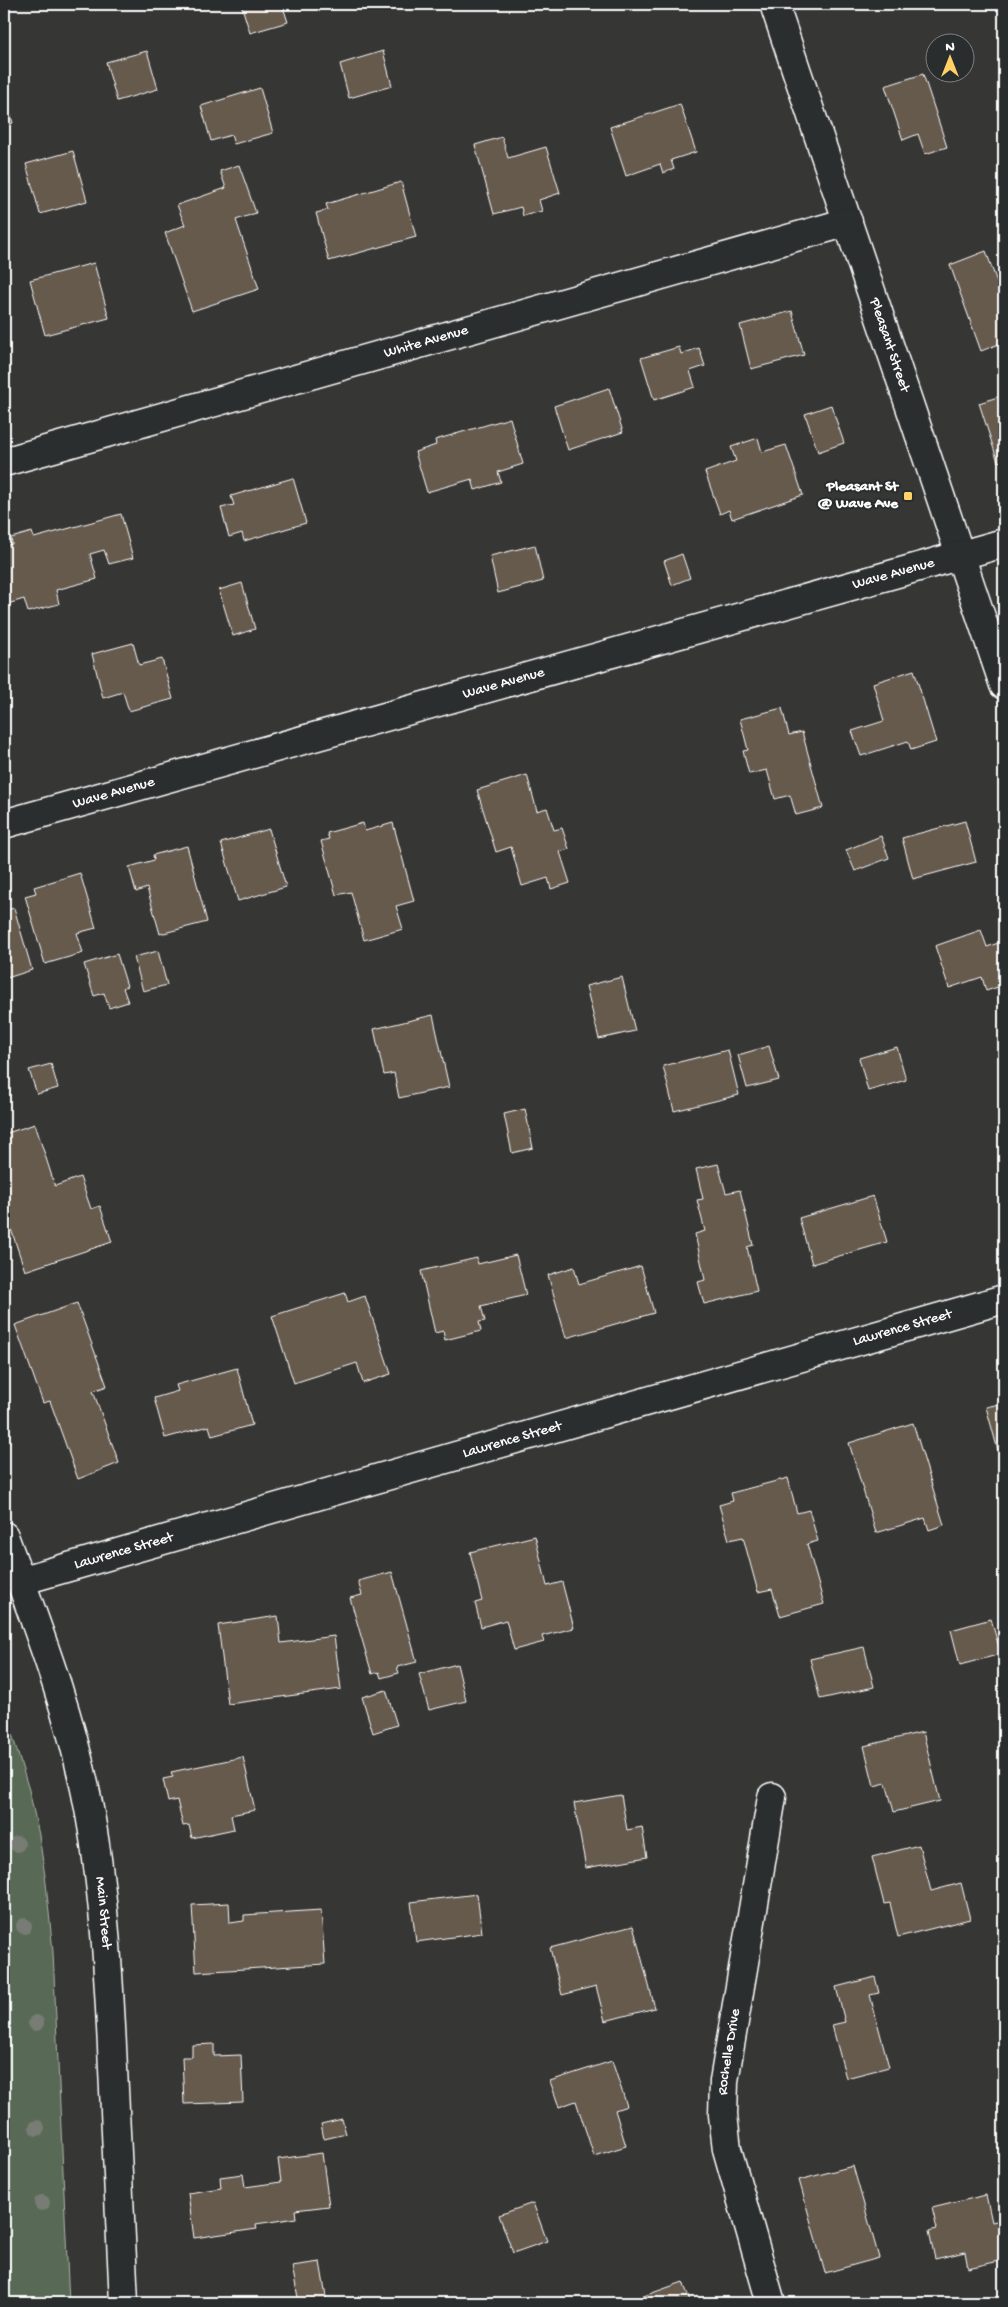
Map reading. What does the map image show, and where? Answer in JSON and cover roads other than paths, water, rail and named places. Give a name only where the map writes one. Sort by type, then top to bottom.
[{"type":"street","name":"Pleasant Street","points":[[774,4],[1004,685]]},
{"type":"street","name":"White Avenue","points":[[4,462],[848,222]]},
{"type":"street","name":"Wave Avenue","points":[[4,824],[1004,543]]},
{"type":"street","name":"Lawrence Street","points":[[20,1581],[1004,1299]]},
{"type":"street","name":"Main Street","points":[[4,1536],[77,1754],[90,1812],[101,1881],[109,1978],[124,2303]]},
{"type":"street","name":"Rochelle Drive","points":[[771,2303],[727,2150],[722,2104],[726,2070],[772,1797]]},
{"type":"place","name":"Pleasant St @ Wave Ave","points":[[908,496]]}]
